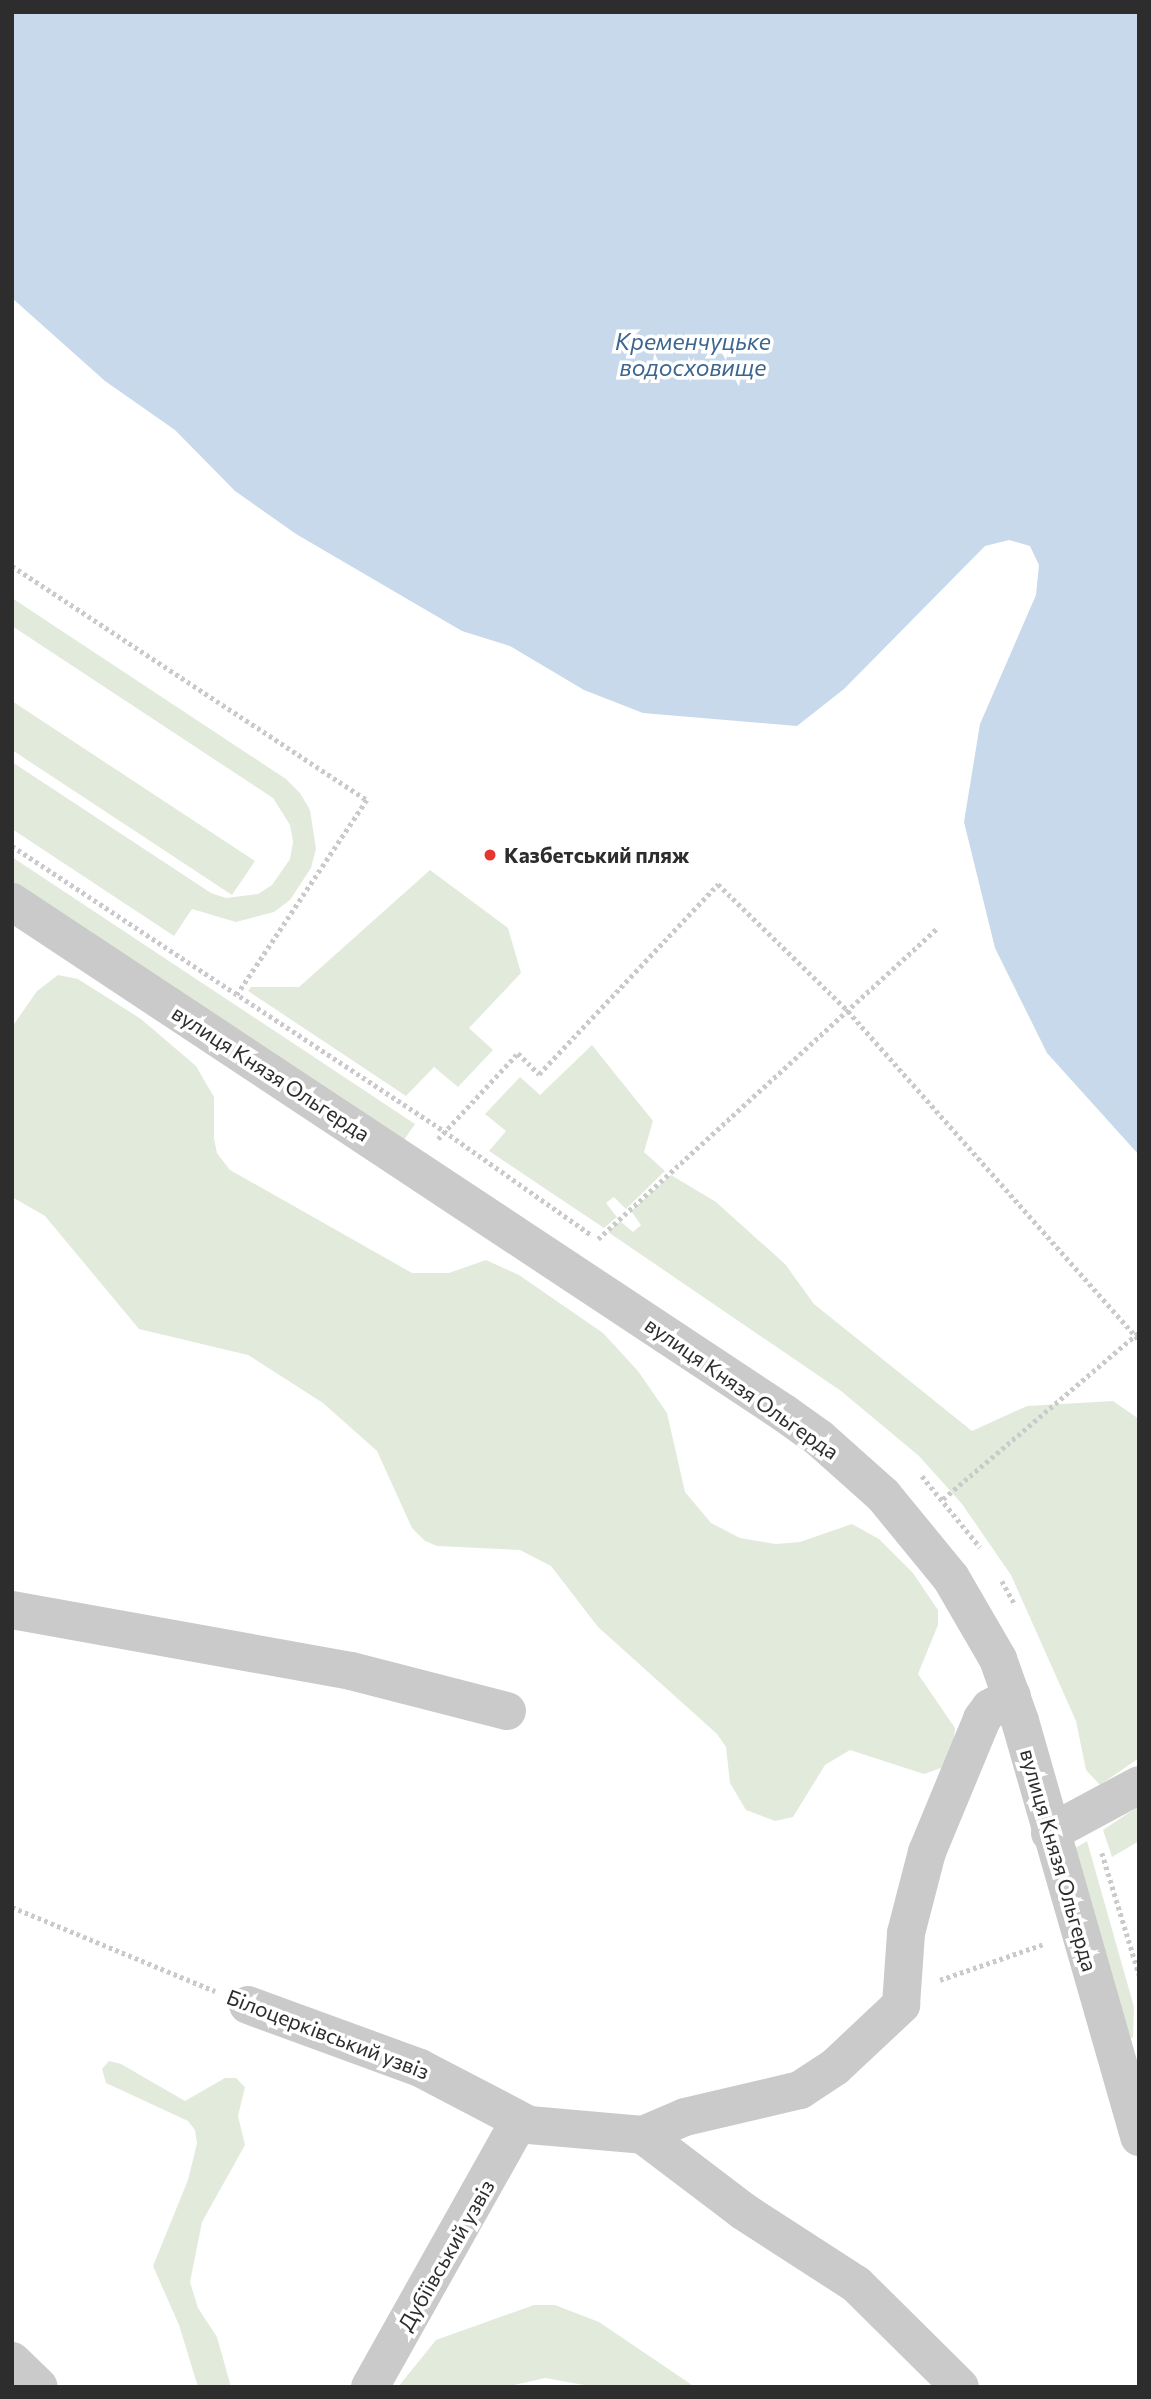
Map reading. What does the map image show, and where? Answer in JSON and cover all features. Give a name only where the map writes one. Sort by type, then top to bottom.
[{"type":"street","name":"вулиця Князя Ольгерда","points":[[12,902],[784,1413],[851,1464],[883,1495],[951,1578],[979,1621],[1012,1696],[1079,1932],[1127,2056],[1139,2137]]},
{"type":"street","points":[[12,1610],[351,1671],[507,1711]]},
{"type":"street","points":[[901,2005],[906,1933],[927,1852],[982,1719],[990,1708],[1012,1696]]},
{"type":"street","points":[[1050,1833],[1139,1784]]},
{"type":"street","name":"Білоцерківський узвіз","points":[[248,2005],[412,2065],[519,2122],[643,2135],[685,2117],[809,2085],[901,2005]]},
{"type":"street","name":"Дубіївський узвіз","points":[[370,2387],[519,2122]]},
{"type":"street","points":[[643,2135],[743,2211],[856,2284],[960,2387]]},
{"type":"street","points":[[12,2361],[40,2387]]},
{"type":"path","points":[[12,566],[367,800],[237,995]]},
{"type":"path","points":[[416,1169],[444,1131],[518,1053],[539,1074],[718,884],[848,1012],[1137,1336],[943,1499]]},
{"type":"path","points":[[598,1239],[937,928]]},
{"type":"path","name":"Білоцерківський узвіз","points":[[12,1907],[248,2005]]},
{"type":"path","points":[[901,2005],[943,1978],[1079,1932]]},
{"type":"green space","points":[[12,598],[286,779],[300,793],[310,810],[316,849],[311,868],[290,900],[274,912],[236,922],[192,909],[174,936],[12,829],[12,762],[211,893],[226,898],[258,894],[272,885],[290,859],[293,842],[290,825],[273,798],[12,626]]},
{"type":"green space","points":[[12,701],[255,861],[232,895],[12,750]]},
{"type":"green space","points":[[12,857],[415,1124],[404,1140],[12,882]]},
{"type":"green space","points":[[430,870],[508,928],[521,973],[469,1028],[493,1050],[458,1087],[434,1067],[406,1096],[248,991],[251,987],[299,987]]},
{"type":"green space","points":[[58,975],[78,979],[141,1019],[196,1066],[214,1097],[214,1139],[217,1153],[230,1170],[412,1273],[449,1273],[486,1260],[519,1275],[603,1333],[638,1371],[667,1413],[685,1492],[711,1523],[740,1538],[776,1544],[800,1542],[852,1524],[879,1539],[913,1573],[938,1610],[938,1625],[918,1674],[955,1728],[953,1750],[944,1767],[924,1774],[850,1750],[825,1765],[793,1817],[775,1821],[746,1810],[730,1783],[726,1747],[717,1734],[598,1627],[551,1566],[520,1550],[437,1546],[425,1541],[412,1528],[377,1451],[323,1403],[248,1355],[139,1329],[45,1216],[12,1197],[12,1027],[37,991]]},
{"type":"green space","points":[[592,1045],[653,1121],[644,1152],[665,1171],[626,1209],[614,1197],[606,1203],[617,1217],[604,1228],[489,1151],[506,1131],[485,1114],[520,1077],[540,1095]]},
{"type":"green space","points":[[671,1175],[716,1202],[785,1264],[814,1304],[972,1431],[1027,1406],[1113,1401],[1139,1419],[1139,1758],[1100,1785],[1086,1770],[1076,1721],[1011,1575],[962,1504],[919,1456],[841,1391],[608,1232],[620,1221],[633,1232],[641,1225],[631,1211]]},
{"type":"green space","points":[[1139,1806],[1139,1841],[1112,1857],[1103,1830]]},
{"type":"green space","points":[[1087,1841],[1134,2007],[1133,2038],[1128,2037],[1072,1850]]},
{"type":"green space","points":[[109,2061],[121,2064],[185,2101],[225,2078],[236,2078],[245,2087],[238,2116],[245,2145],[202,2222],[190,2282],[198,2308],[217,2337],[231,2387],[198,2387],[179,2325],[153,2266],[188,2180],[197,2143],[195,2130],[188,2121],[106,2083],[102,2069]]},
{"type":"green space","points":[[534,2305],[555,2305],[599,2322],[695,2387],[595,2387],[545,2378],[506,2387],[398,2387],[436,2340]]},
{"type":"water","name":"Кременчуцьке водосховище","points":[[12,12],[1139,12],[1139,1155],[1047,1053],[995,948],[964,822],[980,724],[1036,595],[1039,565],[1030,546],[1009,540],[985,546],[844,689],[797,726],[643,713],[584,690],[510,646],[462,631],[296,534],[235,491],[175,430],[105,381],[12,298]]},
{"type":"place","name":"Казбетський пляж","points":[[490,855]]}]
